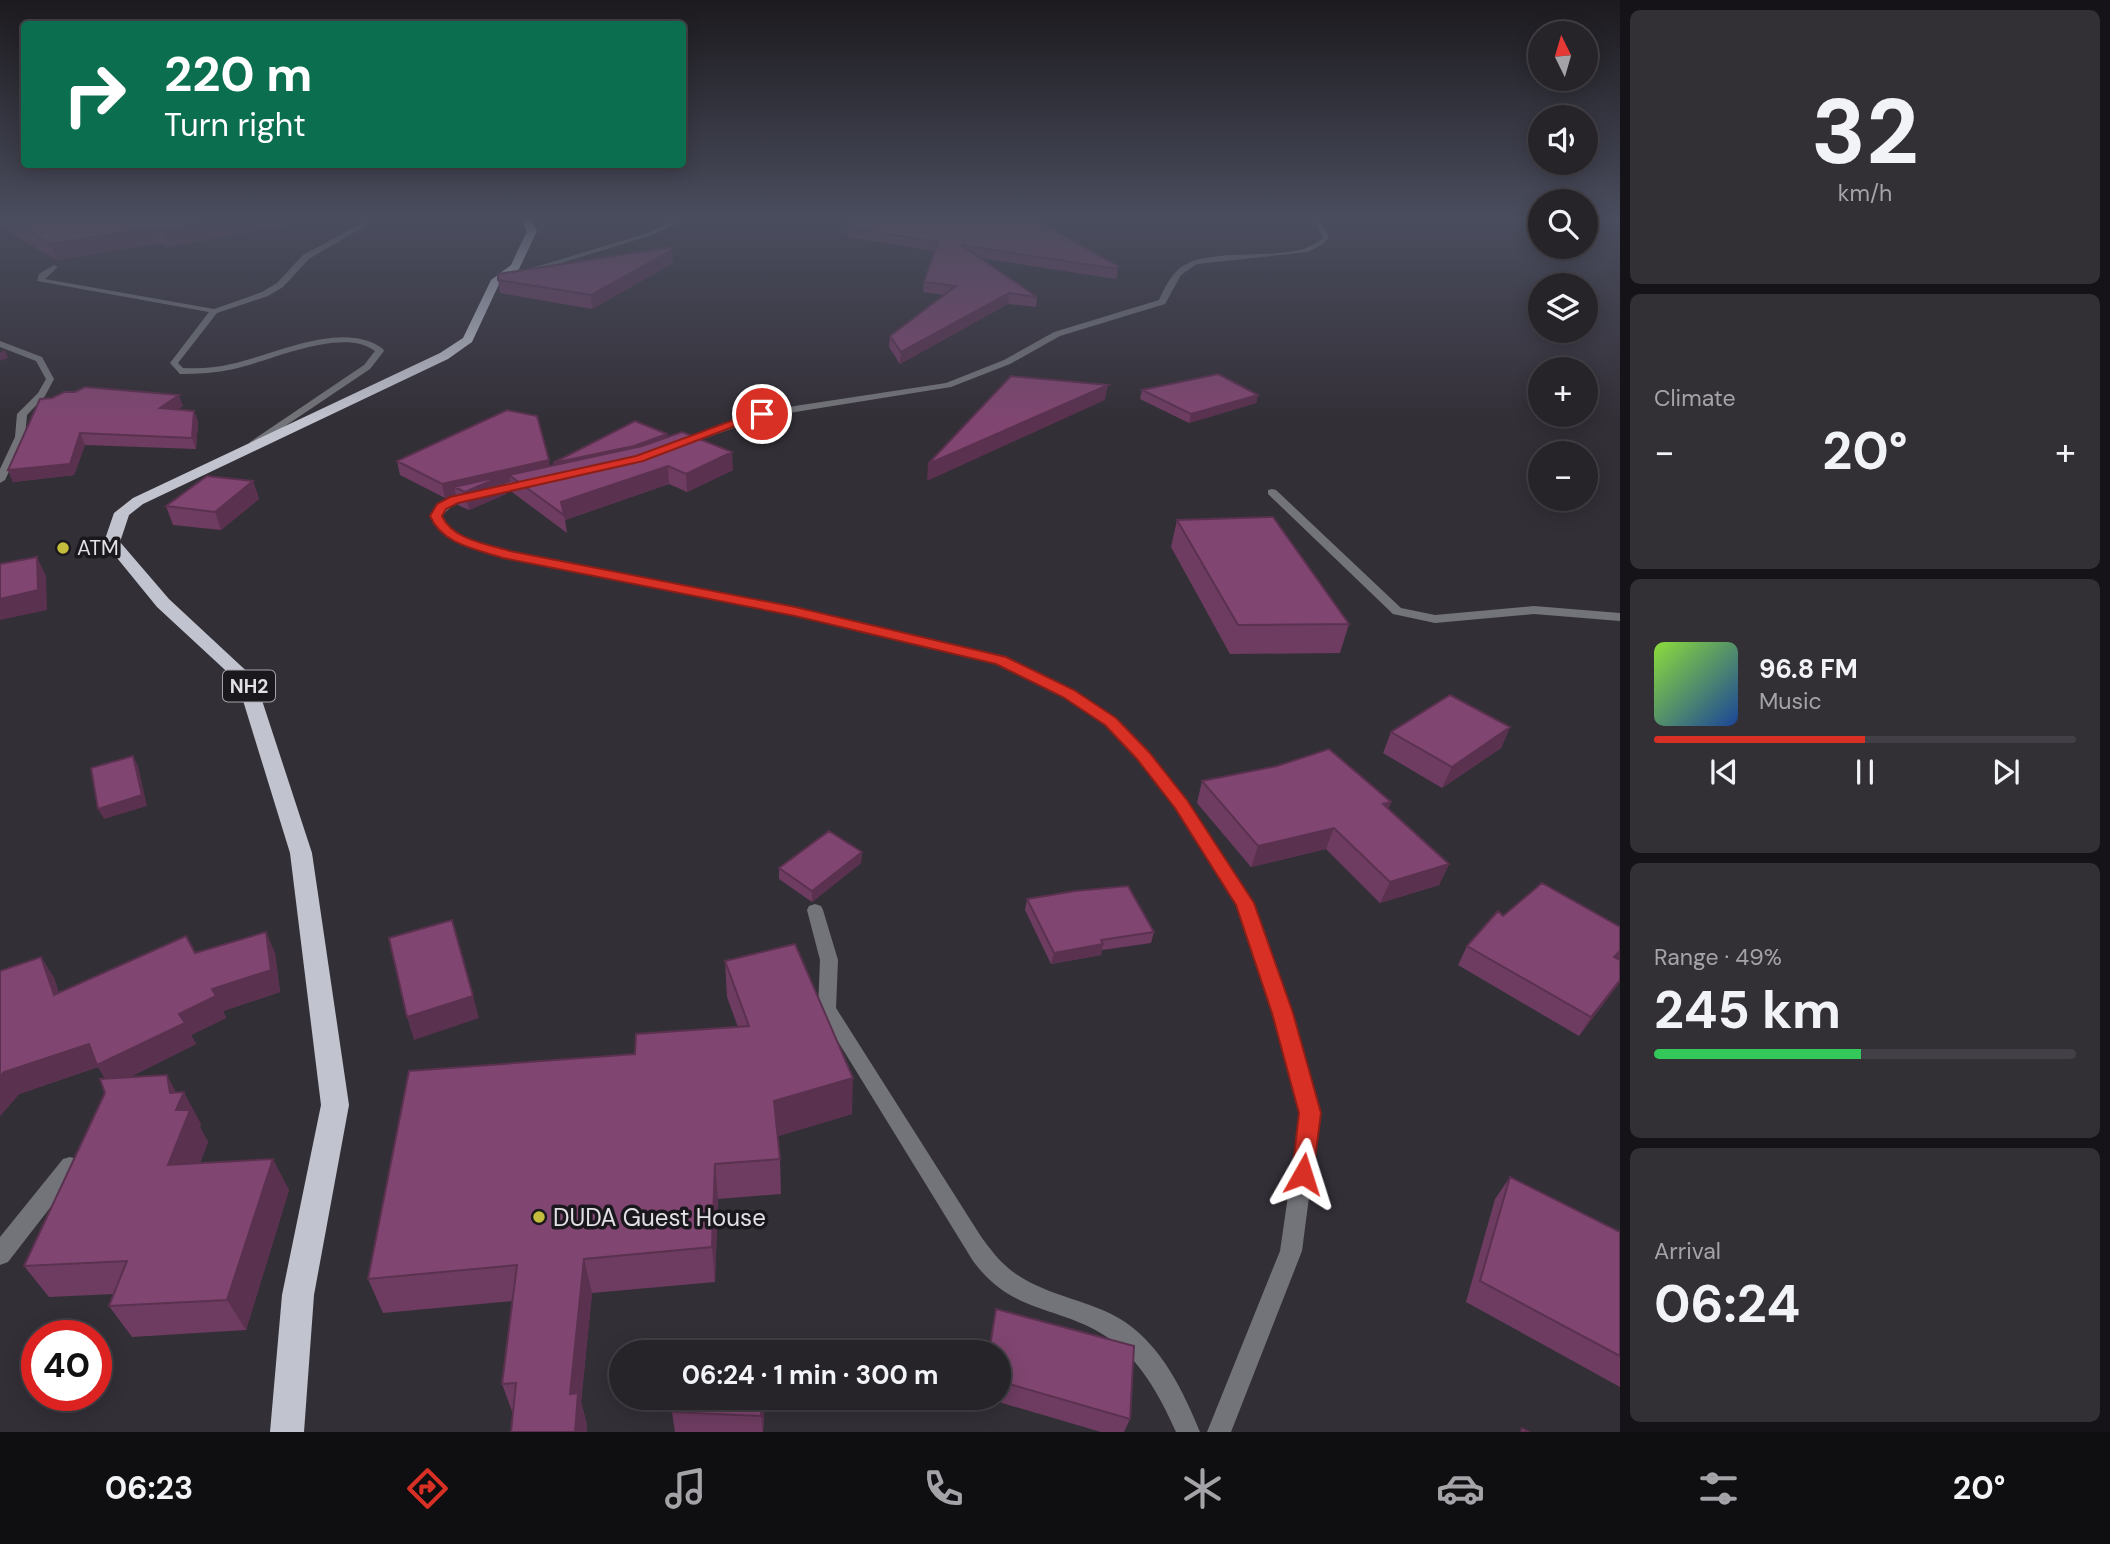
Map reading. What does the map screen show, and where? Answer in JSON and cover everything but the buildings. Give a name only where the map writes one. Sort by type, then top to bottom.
[{"type":"highway","name":"NH2","points":[[287,1432],[298,1295],[335,1105],[301,853],[246,680],[163,603],[112,542],[122,513],[138,501],[452,351],[468,340],[492,288]]},
{"type":"street","points":[[80,288],[214,311],[265,294],[275,288]]},
{"type":"street","points":[[659,452],[762,414],[906,393],[978,375],[1057,334],[1162,302],[1168,288]]},
{"type":"street","points":[[214,311],[174,363],[180,370],[202,372],[319,344],[348,340],[369,341],[380,351],[367,367],[241,453]]},
{"type":"street","points":[[0,344],[39,359],[50,379],[42,394],[22,414],[20,436],[0,480]]},
{"type":"street","points":[[549,478],[454,500],[441,507],[436,516],[442,528],[461,540],[507,555],[795,612],[1001,661],[1068,694],[1110,722],[1143,755],[1181,804],[1245,903],[1282,1013],[1310,1113],[1291,1251],[1219,1432]]},
{"type":"street","points":[[1272,492],[1397,611],[1435,620],[1534,610],[1620,617]]},
{"type":"street","points":[[815,910],[830,960],[827,1009],[972,1242],[989,1265],[1011,1284],[1115,1329],[1147,1356],[1177,1405],[1188,1432]]},
{"type":"street","points":[[0,1254],[70,1166]]},
{"type":"place","name":"ATM","points":[[63,548]]},
{"type":"place","name":"DUDA Guest House","points":[[539,1217]]},
{"type":"route","points":[[762,414],[736,421],[639,459],[454,500],[441,507],[436,516],[442,528],[461,540],[507,555],[703,592],[1001,661],[1068,694],[1110,722],[1143,755],[1181,804],[1245,903],[1282,1013],[1310,1113],[1303,1174]]}]
